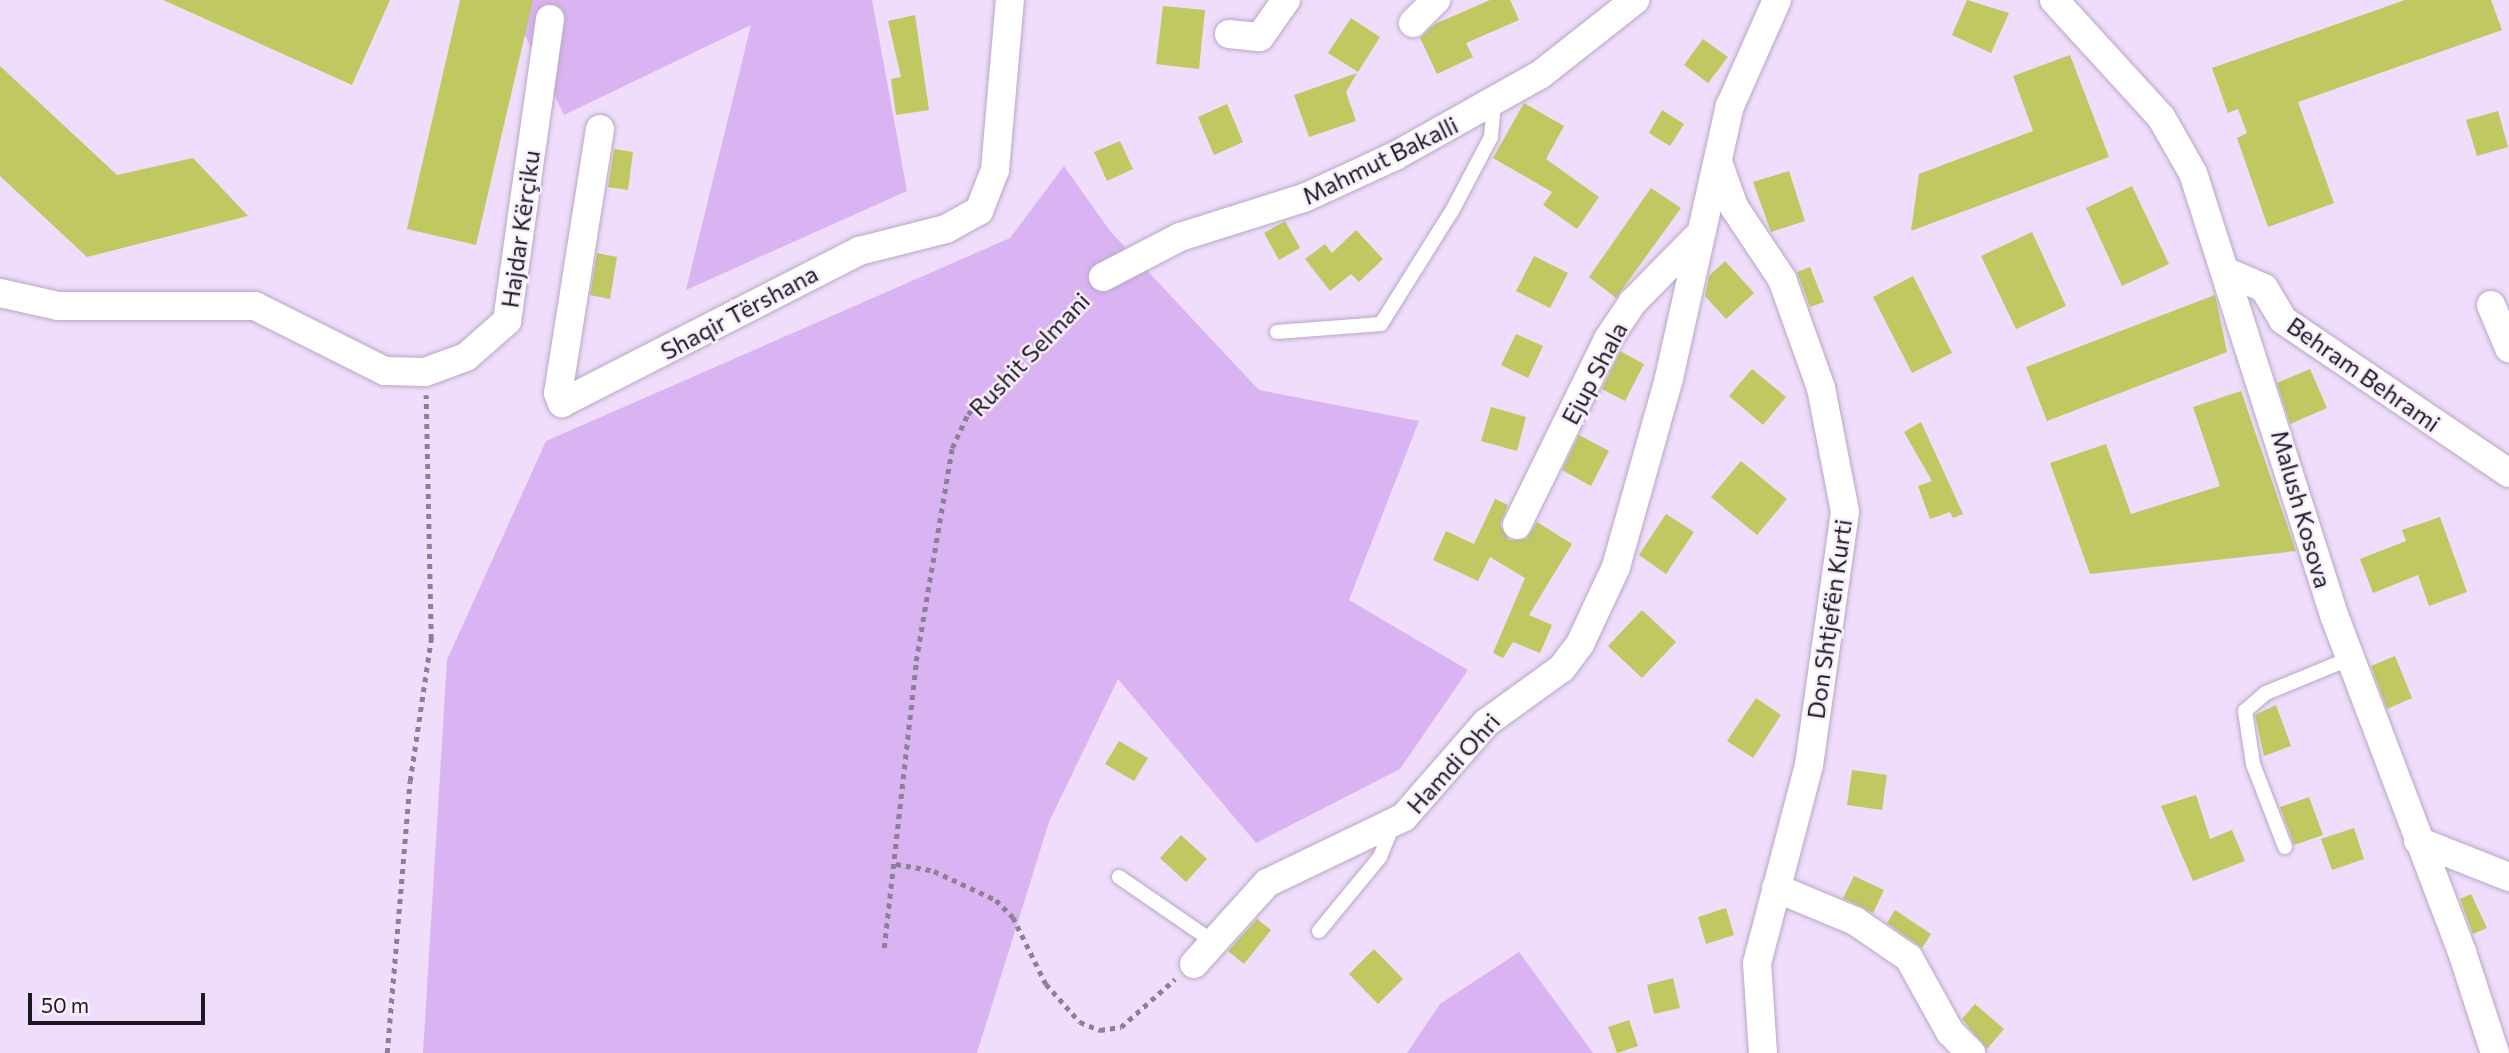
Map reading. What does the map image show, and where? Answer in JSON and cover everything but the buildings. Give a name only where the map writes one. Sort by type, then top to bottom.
[{"type":"street","name":"Shaqir Tërshana","points":[[600,129],[558,393],[562,403],[859,251],[946,229],[979,211],[995,170],[1010,0]]},
{"type":"street","points":[[1229,34],[1260,37],[1286,0]]},
{"type":"street","points":[[1413,23],[1436,0]]},
{"type":"street","name":"Mahmut Bakalli","points":[[1102,277],[1199,230],[1304,198],[1494,102],[1541,74],[1634,0]]},
{"type":"street","points":[[1696,238],[1718,162],[1730,106],[1777,0]]},
{"type":"street","name":"Malush Kosova","points":[[2054,0],[2161,117],[2178,144],[2227,272],[2349,659],[2495,1053]]},
{"type":"street","name":"Hajdar Kërçiku","points":[[0,293],[58,306],[255,306],[384,371],[425,372],[466,357],[507,321],[550,19]]},
{"type":"street","name":"Don Shtjefën Kurti","points":[[1718,162],[1734,207],[1782,279],[1821,388],[1845,512],[1809,765],[1757,963],[1763,1053]]},
{"type":"street","name":"Ejup Shala","points":[[1517,525],[1608,339],[1633,302],[1696,238]]},
{"type":"street","name":"Hamdi Ohri","points":[[1194,964],[1266,883],[1331,849],[1394,825],[1486,723],[1562,668],[1580,644],[1622,549],[1669,378],[1696,238]]},
{"type":"street","name":"Behram Behrami","points":[[2227,272],[2264,288],[2283,320],[2509,473]]},
{"type":"street","points":[[2491,305],[2509,348]]},
{"type":"street","points":[[2418,841],[2509,877]]},
{"type":"street","points":[[1776,888],[1855,921],[1909,958],[1950,1032],[1971,1053]]},
{"type":"lane","points":[[1277,332],[1381,324],[1452,211],[1491,137],[1494,102]]},
{"type":"lane","points":[[2285,846],[2253,764],[2245,711],[2266,693],[2349,659]]},
{"type":"lane","points":[[1319,931],[1380,857],[1394,825]]},
{"type":"lane","points":[[1119,877],[1212,941]]},
{"type":"path","name":"Rushit Selmani","points":[[884,948],[896,864],[925,596],[952,448],[968,414],[1102,277]]},
{"type":"path","points":[[387,1053],[410,781],[431,639],[425,372]]},
{"type":"path","points":[[896,864],[934,871],[996,900],[1013,917],[1061,1005],[1080,1022],[1100,1030],[1121,1027],[1194,964]]},
{"type":"shaded area","points":[[508,0],[872,0],[907,191],[686,290],[751,25],[564,115]]},
{"type":"shaded area","points":[[1064,166],[1110,231],[1259,390],[1419,421],[1349,600],[1468,670],[1400,769],[1256,843],[1118,679],[1049,822],[977,1053],[423,1053],[447,660],[546,441],[1010,238]]},
{"type":"shaded area","points":[[1519,952],[1593,1053],[1407,1053],[1440,1004]]}]
